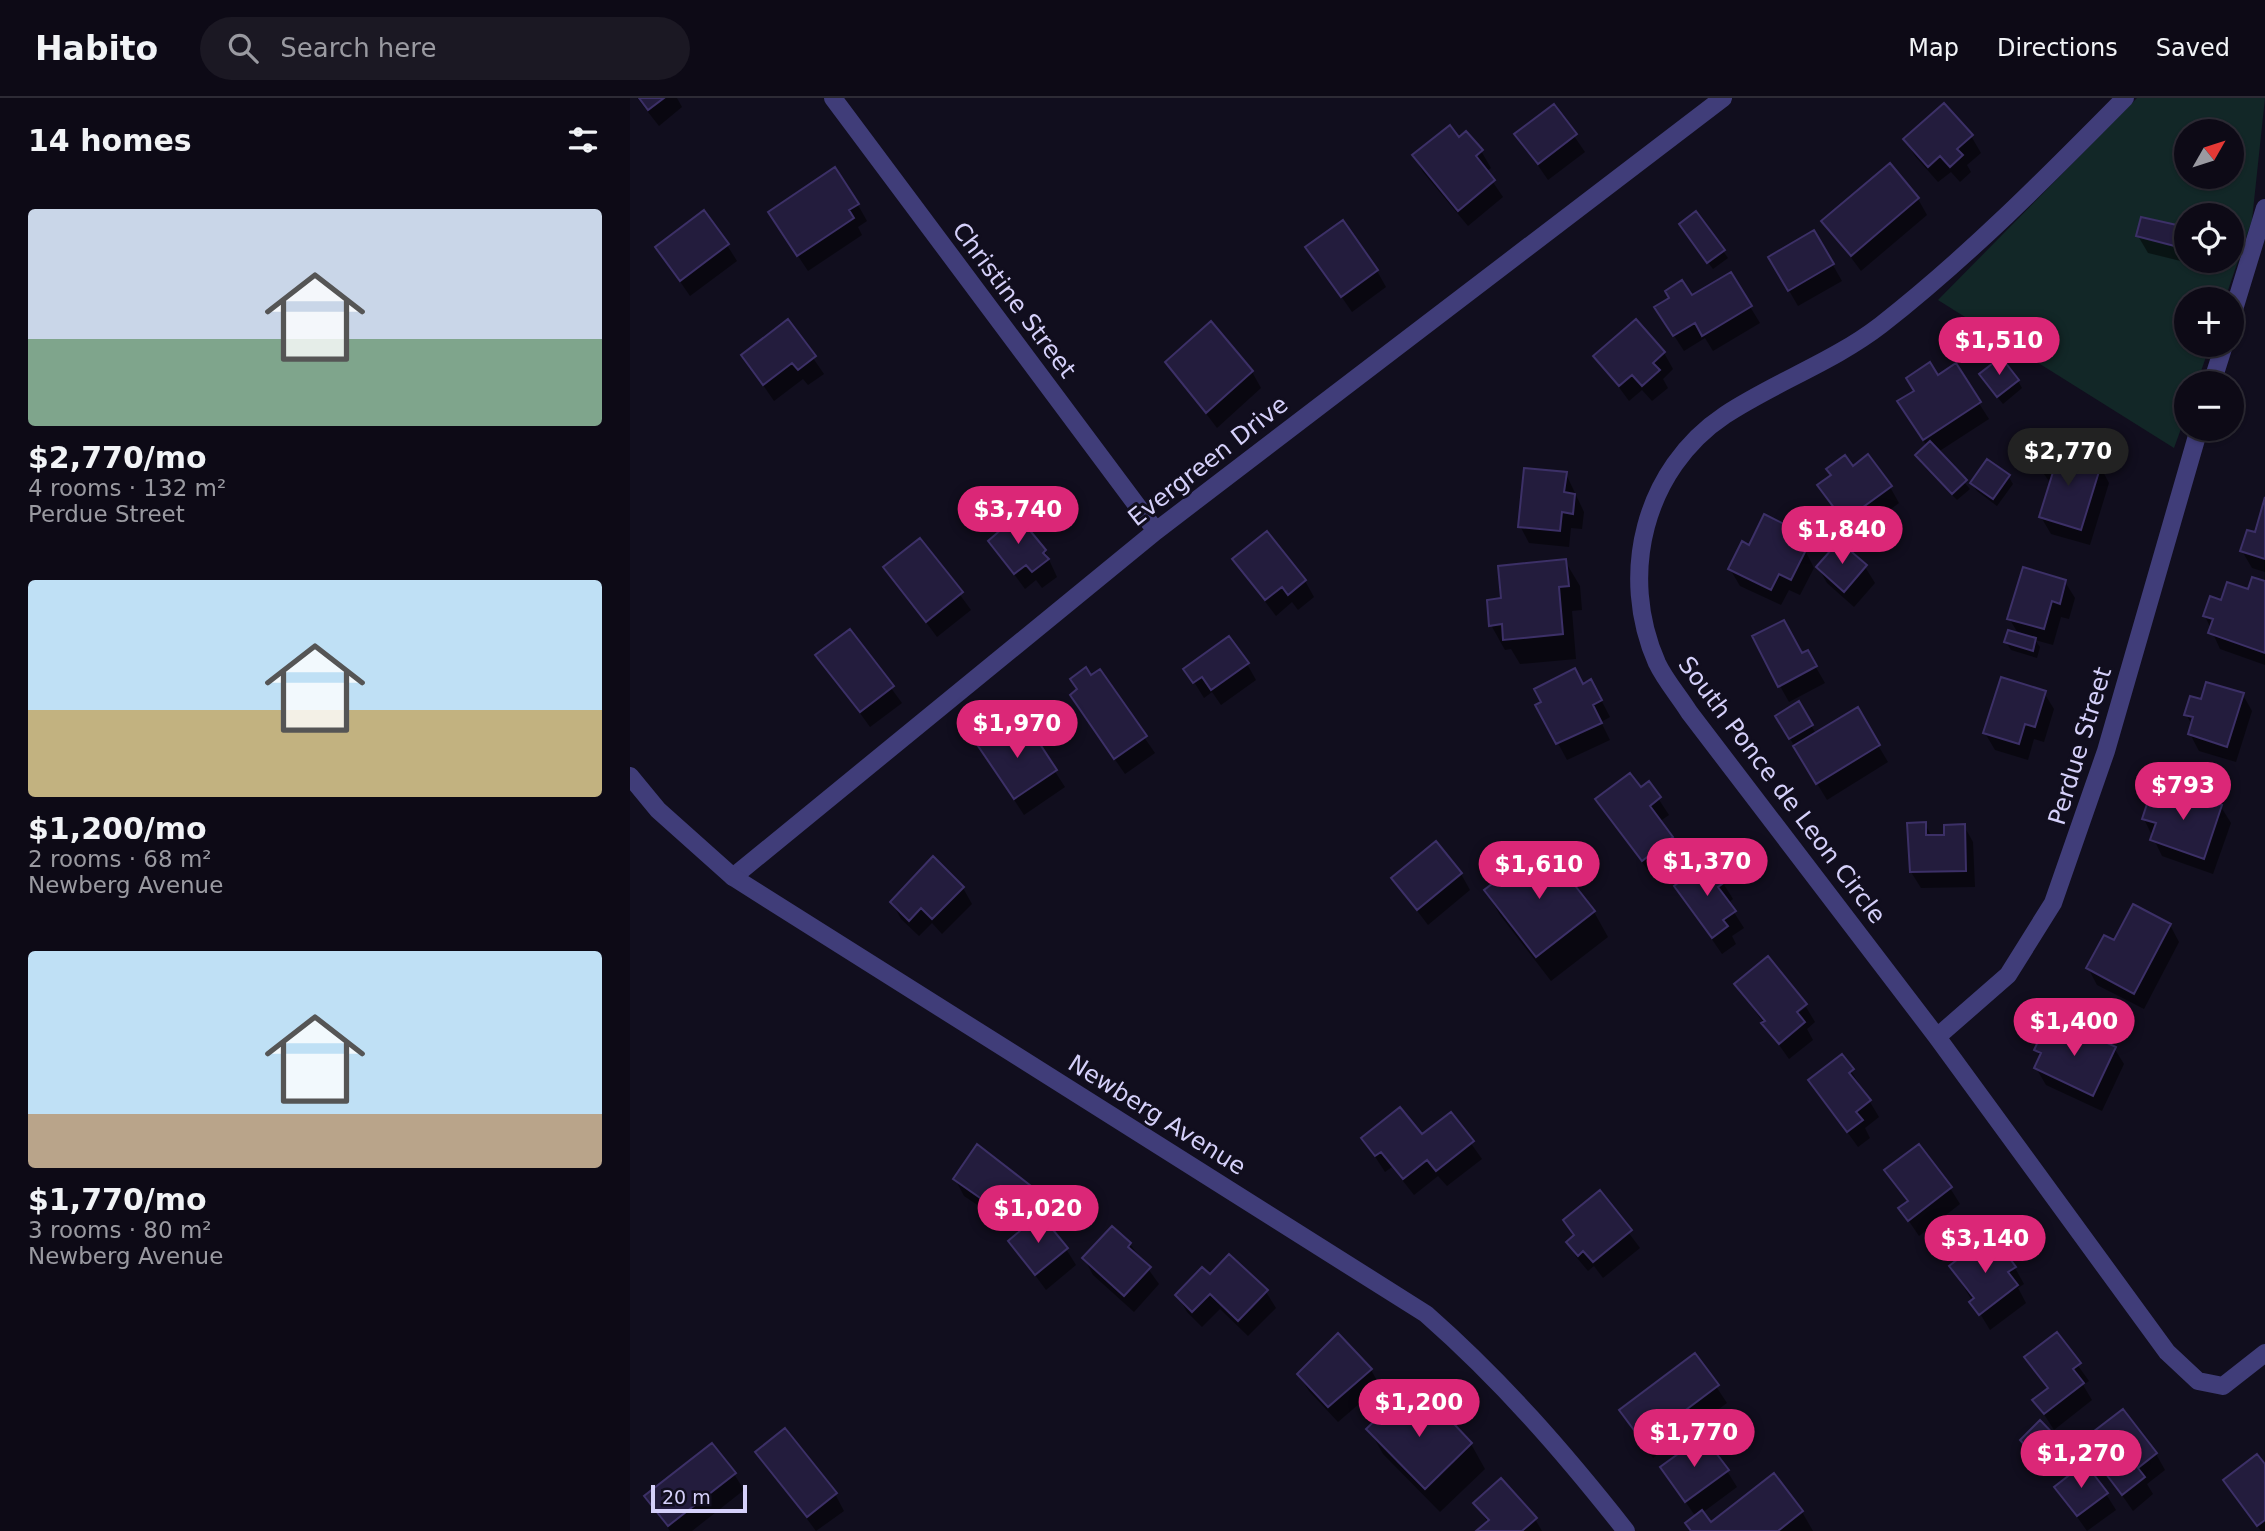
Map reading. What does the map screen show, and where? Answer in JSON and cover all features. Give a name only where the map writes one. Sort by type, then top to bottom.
[{"type":"street","name":"Christine Street","points":[[833,98],[1156,531]]},
{"type":"street","name":"Evergreen Drive","points":[[733,877],[1156,531],[1723,98]]},
{"type":"street","name":"South Ponce de Leon Circle","points":[[2124,98],[1929,286],[1898,311],[1828,358],[1725,416],[1685,448],[1663,478],[1646,527],[1640,558],[1640,603],[1658,665],[1689,712],[1937,1037],[2167,1352],[2198,1381],[2223,1386],[2265,1353]]},
{"type":"street","points":[[2241,287],[2265,208]]},
{"type":"street","name":"Perdue Street","points":[[1937,1037],[2008,975],[2053,903],[2106,751],[2196,441]]},
{"type":"street","name":"Newberg Avenue","points":[[630,776],[658,810],[733,877],[1426,1314],[1488,1369],[1558,1445],[1626,1531]]},
{"type":"green space","points":[[2137,98],[2265,98],[2252,220],[2244,243],[2244,203],[2174,203],[2174,273],[2234,273],[2229,287],[2174,287],[2174,357],[2206,357],[2201,371],[2174,371],[2174,441],[2177,441],[2174,448],[1938,300]]},
{"type":"building","points":[[639,98],[664,98],[648,110]]},
{"type":"building","points":[[1944,103],[1973,135],[1957,149],[1963,155],[1950,167],[1940,156],[1928,167],[1903,139]]},
{"type":"building","points":[[1554,104],[1577,134],[1538,164],[1514,134]]},
{"type":"building","points":[[1450,125],[1459,137],[1466,131],[1483,150],[1476,156],[1495,180],[1458,211],[1412,155]]},
{"type":"building","points":[[1890,163],[1919,198],[1851,256],[1821,221]]},
{"type":"building","points":[[835,167],[859,204],[849,210],[854,218],[797,256],[768,212]]},
{"type":"building","points":[[704,210],[729,244],[680,281],[655,247]]},
{"type":"building","points":[[1696,211],[1725,250],[1707,263],[1679,224]]},
{"type":"building","points":[[2141,217],[2174,224],[2174,246],[2136,236]]},
{"type":"building","points":[[1343,220],[1378,270],[1341,297],[1305,247]]},
{"type":"building","points":[[1814,230],[1834,264],[1788,291],[1768,257]]},
{"type":"building","points":[[1731,272],[1752,306],[1702,336],[1695,323],[1673,336],[1654,307],[1669,298],[1665,291],[1682,280],[1692,295]]},
{"type":"building","points":[[788,319],[816,356],[798,370],[792,363],[763,385],[741,355]]},
{"type":"building","points":[[1636,319],[1665,352],[1653,363],[1660,370],[1642,386],[1632,375],[1619,386],[1593,356]]},
{"type":"building","points":[[1211,321],[1253,371],[1206,413],[1165,362]]},
{"type":"building","points":[[2001,357],[2019,380],[1997,397],[1979,374]]},
{"type":"building","points":[[1930,362],[1938,375],[1956,363],[1981,402],[1923,440],[1897,401],[1914,391],[1906,378]]},
{"type":"building","points":[[1930,441],[1967,480],[1952,494],[1915,455]]},
{"type":"building","points":[[2043,447],[2101,465],[2081,530],[2039,517],[2053,472],[2037,467]]},
{"type":"building","points":[[1868,454],[1892,486],[1844,521],[1817,485],[1831,475],[1826,469],[1845,455],[1853,466]]},
{"type":"building","points":[[1987,459],[2010,475],[1993,499],[1970,483]]},
{"type":"building","points":[[1524,468],[1567,472],[1564,492],[1575,494],[1573,514],[1562,512],[1560,531],[1518,527]]},
{"type":"building","points":[[2265,497],[2265,559],[2240,551],[2247,530],[2255,532]]},
{"type":"building","points":[[1764,514],[1798,531],[1792,543],[1806,550],[1791,580],[1779,574],[1771,590],[1728,569],[1742,541],[1749,545]]},
{"type":"building","points":[[1008,515],[1013,520],[1018,516],[1046,550],[1043,553],[1049,559],[1032,572],[1026,565],[1014,574],[988,541],[1003,528],[998,523]]},
{"type":"building","points":[[1267,531],[1306,580],[1288,595],[1282,587],[1265,600],[1232,559]]},
{"type":"building","points":[[920,538],[963,592],[926,622],[883,567]]},
{"type":"building","points":[[1839,541],[1867,565],[1844,592],[1816,567]]},
{"type":"building","points":[[1566,559],[1569,586],[1559,587],[1563,634],[1503,640],[1502,624],[1489,626],[1487,600],[1501,598],[1498,566]]},
{"type":"building","points":[[2023,567],[2066,580],[2060,604],[2052,601],[2044,629],[2007,619]]},
{"type":"building","points":[[2252,577],[2265,581],[2265,653],[2208,633],[2213,619],[2203,616],[2210,596],[2221,600],[2227,582],[2248,589]]},
{"type":"building","points":[[1784,620],[1802,653],[1808,650],[1817,666],[1778,687],[1752,636]]},
{"type":"building","points":[[850,629],[894,686],[860,712],[815,655]]},
{"type":"building","points":[[2008,630],[2036,638],[2033,651],[2004,642]]},
{"type":"building","points":[[1229,636],[1249,663],[1211,690],[1202,677],[1193,683],[1183,669]]},
{"type":"building","points":[[1086,667],[1091,675],[1100,669],[1147,736],[1114,759],[1070,695],[1077,689],[1070,679]]},
{"type":"building","points":[[1575,668],[1583,684],[1591,679],[1602,700],[1593,705],[1602,723],[1556,744],[1535,705],[1541,702],[1534,689]]},
{"type":"building","points":[[2001,677],[2046,691],[2035,727],[2025,724],[2019,744],[1983,733]]},
{"type":"building","points":[[2206,682],[2244,693],[2227,747],[2188,734],[2193,717],[2184,715],[2190,696],[2201,699]]},
{"type":"building","points":[[1799,701],[1813,725],[1789,739],[1775,716]]},
{"type":"building","points":[[1858,707],[1880,745],[1816,784],[1793,746]]},
{"type":"building","points":[[1002,725],[1012,741],[1030,729],[1057,770],[1014,799],[976,743]]},
{"type":"building","points":[[1630,773],[1641,787],[1649,781],[1661,797],[1650,806],[1673,837],[1642,861],[1595,799]]},
{"type":"building","points":[[2167,787],[2222,805],[2204,859],[2150,840],[2156,823],[2142,819],[2149,798],[2162,802]]},
{"type":"building","points":[[1926,822],[1926,835],[1944,835],[1944,825],[1965,824],[1966,871],[1910,872],[1907,823]]},
{"type":"building","points":[[1436,841],[1462,873],[1417,910],[1391,878]]},
{"type":"building","points":[[1543,845],[1595,911],[1536,957],[1484,890]]},
{"type":"building","points":[[933,856],[964,887],[932,919],[921,908],[909,921],[890,902]]},
{"type":"building","points":[[1709,860],[1725,882],[1718,887],[1736,911],[1723,920],[1728,926],[1712,938],[1674,886]]},
{"type":"building","points":[[2133,904],[2171,924],[2134,994],[2086,968],[2104,935],[2114,940]]},
{"type":"building","points":[[1768,956],[1807,1004],[1797,1012],[1805,1022],[1779,1044],[1761,1023],[1765,1021],[1734,984]]},
{"type":"building","points":[[2062,1022],[2116,1047],[2093,1096],[2034,1068],[2041,1053],[2034,1050],[2043,1031],[2055,1037]]},
{"type":"building","points":[[1842,1054],[1854,1069],[1849,1073],[1871,1100],[1856,1112],[1863,1120],[1847,1132],[1808,1080]]},
{"type":"building","points":[[1400,1107],[1422,1134],[1451,1112],[1474,1141],[1436,1171],[1427,1160],[1403,1179],[1381,1152],[1375,1156],[1361,1138]]},
{"type":"building","points":[[977,1144],[1031,1186],[1009,1218],[953,1179]]},
{"type":"building","points":[[1919,1144],[1952,1187],[1908,1221],[1898,1208],[1908,1201],[1884,1170]]},
{"type":"building","points":[[1600,1190],[1632,1230],[1593,1262],[1583,1251],[1578,1256],[1566,1242],[1574,1235],[1563,1220]]},
{"type":"building","points":[[1040,1214],[1068,1248],[1035,1275],[1008,1241]]},
{"type":"building","points":[[1112,1226],[1131,1243],[1128,1247],[1151,1267],[1124,1296],[1082,1258]]},
{"type":"building","points":[[1984,1239],[1996,1253],[2002,1248],[2016,1267],[2008,1272],[2018,1285],[1979,1315],[1969,1302],[1974,1298],[1949,1266]]},
{"type":"building","points":[[1229,1254],[1268,1290],[1238,1321],[1210,1294],[1192,1312],[1175,1295],[1202,1267],[1210,1274]]},
{"type":"building","points":[[2057,1332],[2081,1363],[2073,1369],[2084,1383],[2044,1414],[2032,1400],[2048,1388],[2024,1357]]},
{"type":"building","points":[[1338,1333],[1372,1369],[1328,1407],[1297,1374]]},
{"type":"building","points":[[1695,1353],[1719,1385],[1643,1442],[1619,1410]]},
{"type":"building","points":[[1404,1393],[1425,1415],[1436,1405],[1472,1443],[1425,1489],[1366,1429]]},
{"type":"building","points":[[2123,1409],[2157,1453],[2138,1468],[2145,1477],[2122,1495],[2106,1474],[2114,1468],[2089,1435]]},
{"type":"building","points":[[2040,1420],[2060,1441],[2039,1461],[2020,1440]]},
{"type":"building","points":[[785,1428],[837,1493],[807,1517],[755,1452]]},
{"type":"building","points":[[1703,1436],[1729,1470],[1685,1502],[1660,1467]]},
{"type":"building","points":[[712,1443],[736,1473],[668,1526],[644,1496]]},
{"type":"building","points":[[2257,1454],[2265,1464],[2265,1520],[2257,1526],[2223,1480]]},
{"type":"building","points":[[2085,1463],[2108,1493],[2077,1516],[2054,1487]]},
{"type":"building","points":[[1774,1473],[1803,1511],[1778,1531],[1691,1531],[1685,1523],[1702,1510],[1711,1522]]},
{"type":"building","points":[[1501,1478],[1537,1518],[1522,1531],[1476,1531],[1489,1520],[1473,1503]]}]
